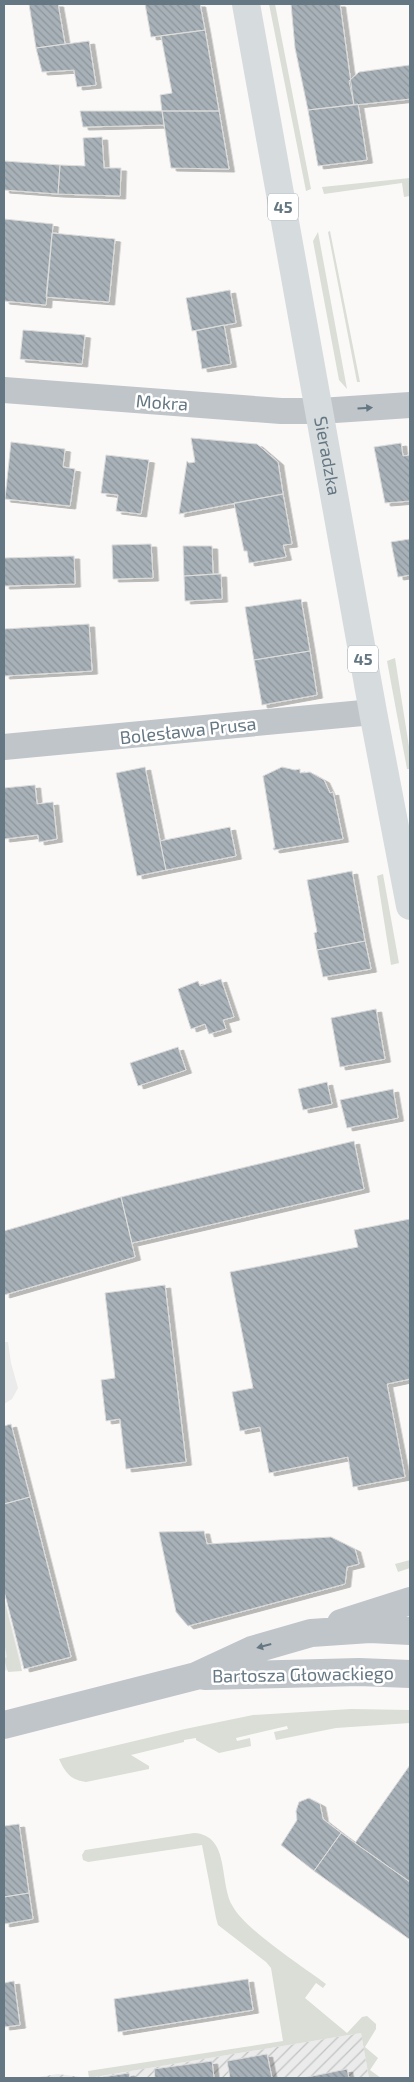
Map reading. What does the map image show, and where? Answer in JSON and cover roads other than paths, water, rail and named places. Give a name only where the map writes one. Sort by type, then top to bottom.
[{"type":"main road","name":"Sieradzka","points":[[246,4],[373,712],[410,906]]},
{"type":"street","name":"Mokra","points":[[4,390],[280,411],[320,411],[410,405]]},
{"type":"street","name":"Bolesława Prusa","points":[[4,748],[373,712]]},
{"type":"street","points":[[311,1633],[410,1601]]},
{"type":"street","name":"Bartosza Głowackiego","points":[[4,1725],[196,1676],[252,1650],[311,1633],[370,1629],[410,1631]]},
{"type":"street","name":"Bartosza Głowackiego","points":[[196,1676],[359,1672],[410,1674]]}]
